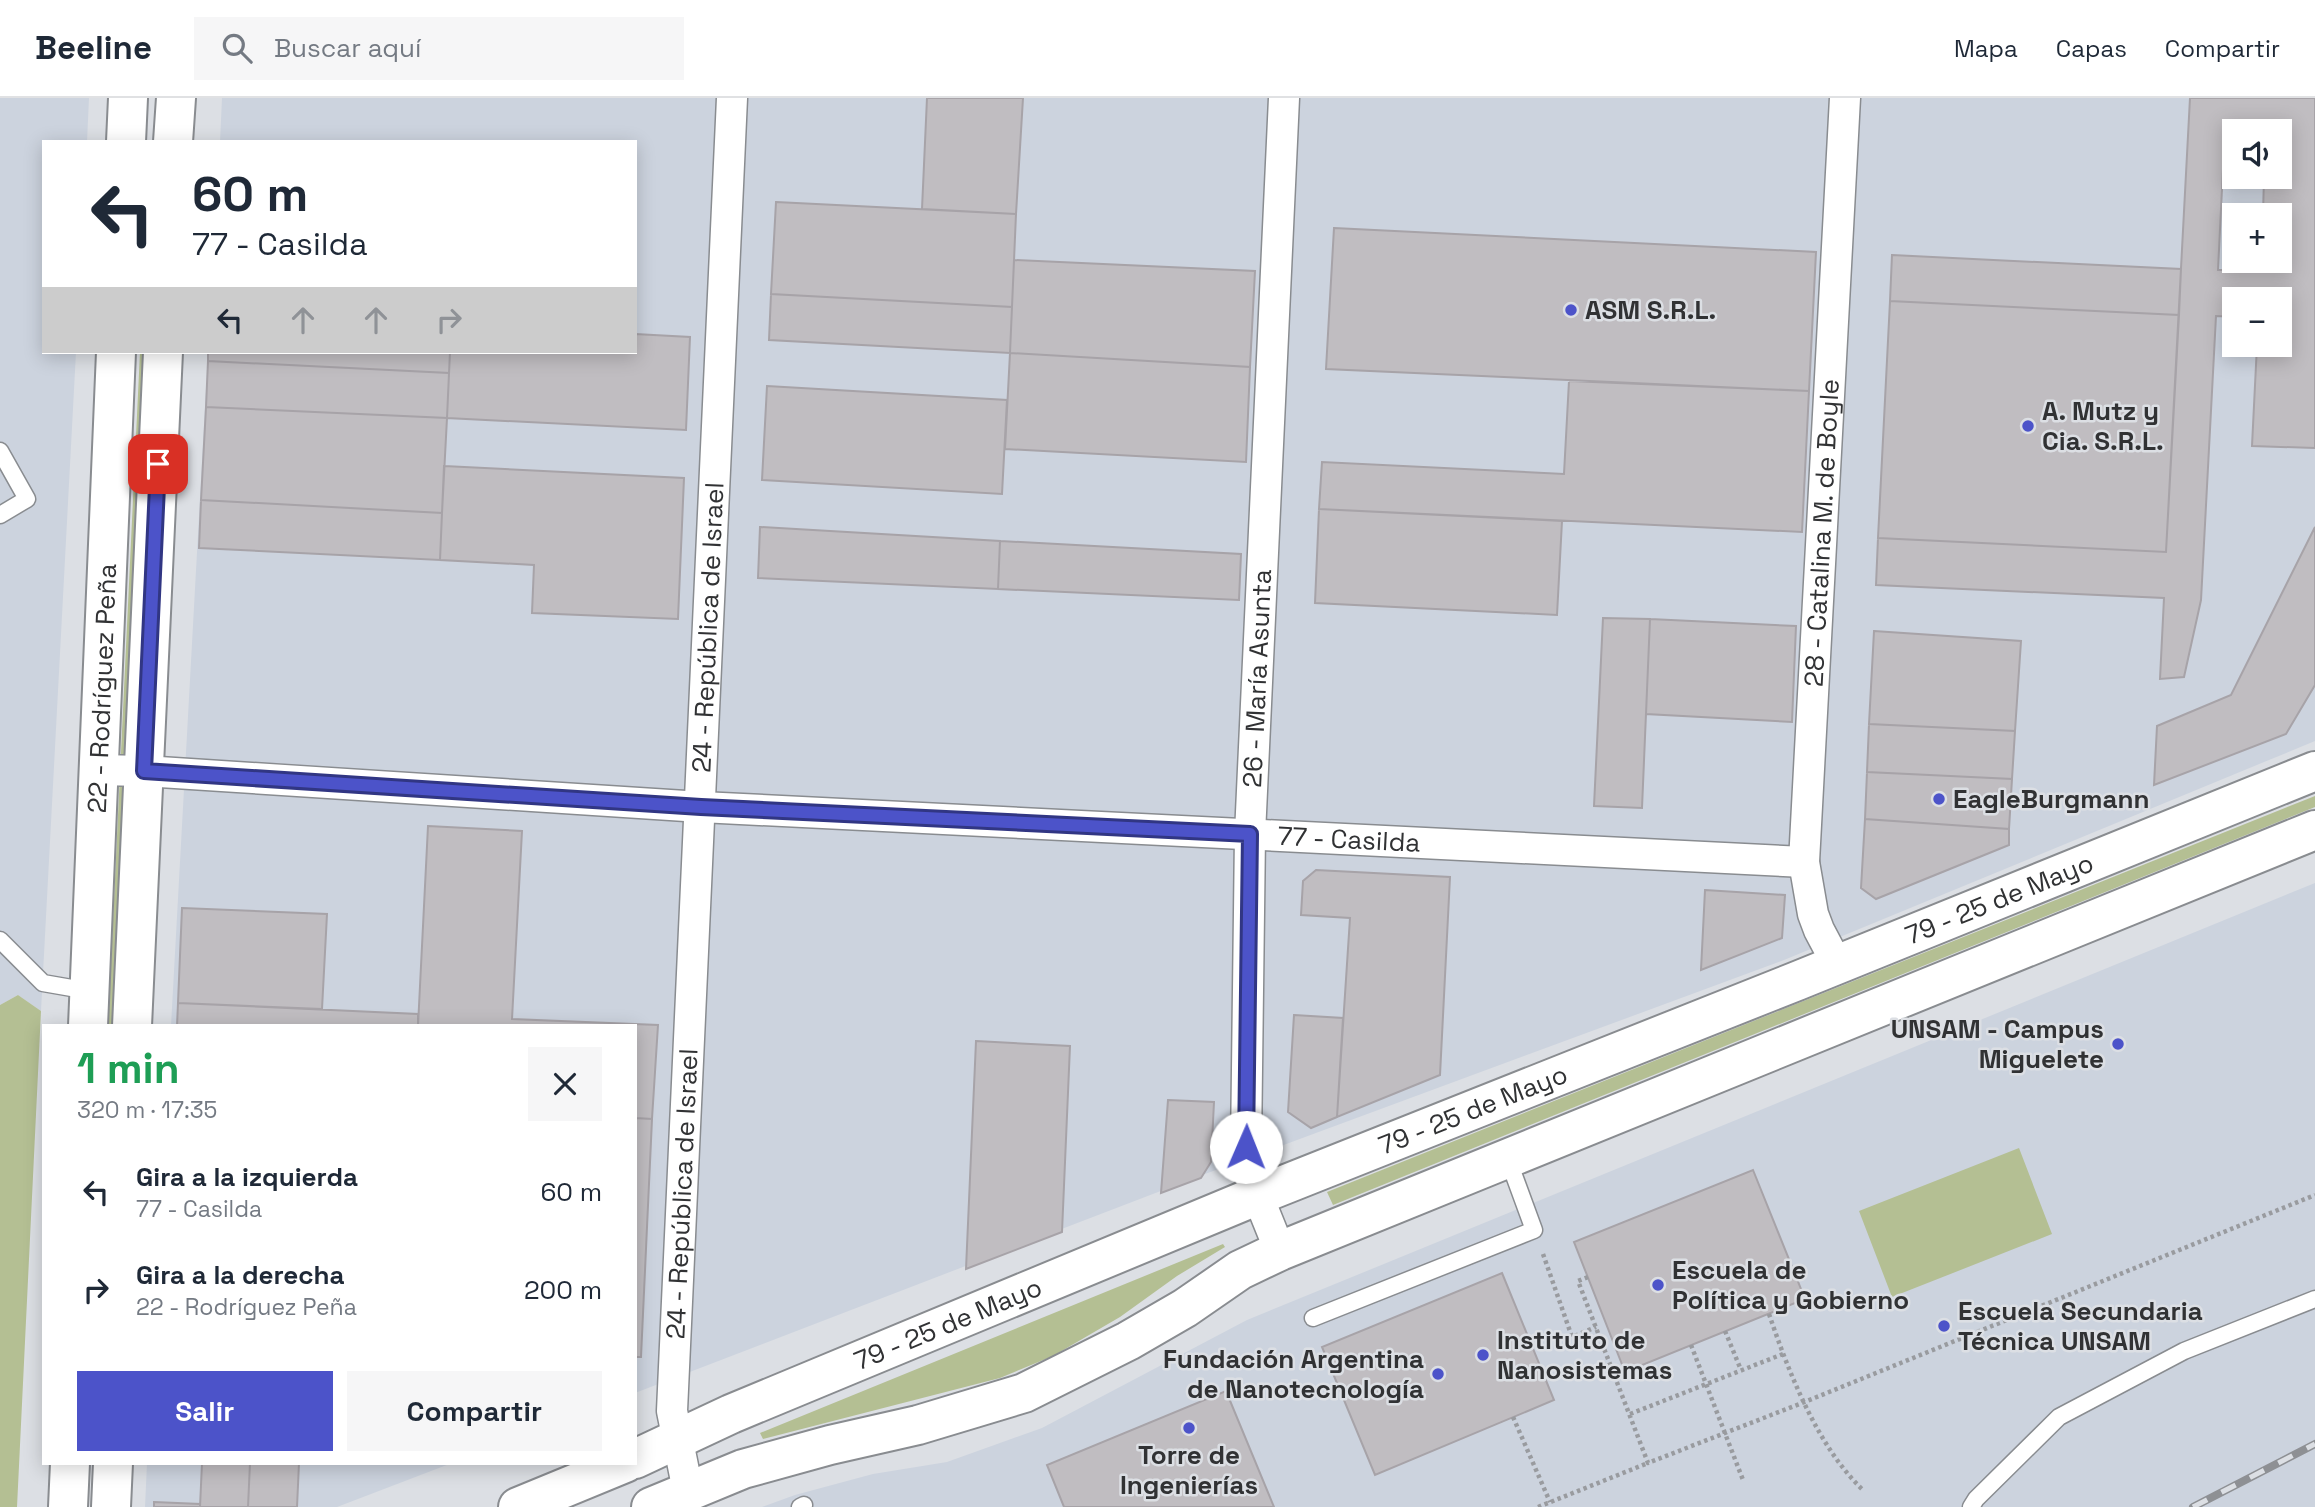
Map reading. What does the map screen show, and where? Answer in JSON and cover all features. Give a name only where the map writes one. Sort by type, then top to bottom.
[{"type":"main road","points":[[126,140],[128,98]]},
{"type":"main road","points":[[173,140],[176,98]]},
{"type":"main road","name":"22 - Rodríguez Peña","points":[[89,1008],[116,354]]},
{"type":"main road","name":"22 - Rodríguez Peña","points":[[132,1024],[163,354]]},
{"type":"main road","name":"79 - 25 de Mayo","points":[[637,1458],[744,1409],[1256,1196],[2315,771]]},
{"type":"main road","points":[[651,1507],[687,1499],[743,1469],[918,1425],[1024,1393],[1128,1341],[1185,1308],[1240,1270],[1280,1251],[2315,830]]},
{"type":"main road","points":[[68,1507],[70,1465]]},
{"type":"main road","points":[[111,1507],[113,1465]]},
{"type":"main road","points":[[518,1507],[620,1465]]},
{"type":"street","name":"24 - República de Israel","points":[[687,1499],[672,1411],[732,98]]},
{"type":"street","name":"26 - María Asunta","points":[[1280,1251],[1256,1196],[1249,1174],[1246,1147],[1250,834],[1284,98]]},
{"type":"street","name":"28 - Catalina M. de Boyle","points":[[1837,964],[1813,914],[1804,862],[1845,98]]},
{"type":"street","name":"77 - Casilda","points":[[97,770],[701,807],[1804,862]]},
{"type":"lane","points":[[0,451],[27,499],[0,515]]},
{"type":"lane","points":[[0,940],[43,983],[89,1008]]},
{"type":"lane","points":[[1313,1318],[1534,1230],[1508,1159]]},
{"type":"lane","points":[[1971,1507],[2059,1417],[2184,1351],[2315,1299]]},
{"type":"path","points":[[1538,1507],[2315,1195]]},
{"type":"path","points":[[1534,1230],[1572,1337],[1596,1327]]},
{"type":"path","points":[[1588,1277],[1577,1281],[1648,1462]]},
{"type":"path","points":[[1769,1314],[1802,1403],[1848,1476],[1864,1491]]},
{"type":"path","points":[[1725,1331],[1741,1370]]},
{"type":"path","points":[[1691,1345],[1743,1480]]},
{"type":"path","points":[[1630,1414],[1783,1354]]},
{"type":"path","points":[[1513,1417],[1550,1502]]},
{"type":"shaded area","points":[[0,98],[89,98],[87,140],[42,140],[42,354],[76,354],[41,1011],[18,995],[0,1005]]},
{"type":"shaded area","points":[[222,98],[2315,98],[2315,741],[1784,960],[1205,1174],[637,1392],[637,1024],[171,1024],[208,354],[637,354],[637,140],[220,140]]},
{"type":"shaded area","name":"UNSAM - Campus Miguelete","points":[[2315,883],[2315,1507],[762,1507],[873,1474],[947,1462],[1042,1428],[1247,1320]]},
{"type":"shaded area","points":[[147,1465],[447,1465],[337,1507],[145,1507]]},
{"type":"green space","points":[[140,354],[154,354],[120,1024],[108,1024]]},
{"type":"green space","points":[[2315,796],[2315,807],[1333,1205],[1327,1192]]},
{"type":"green space","points":[[18,995],[41,1011],[17,1507],[0,1507],[0,1005]]},
{"type":"green space","points":[[2019,1148],[2052,1234],[1892,1297],[1859,1211]]},
{"type":"green space","points":[[1223,1244],[1225,1247],[1177,1276],[1120,1317],[1053,1356],[1000,1378],[763,1439],[760,1433]]},
{"type":"building","points":[[927,98],[1023,98],[1016,214],[922,209]]},
{"type":"building","points":[[2190,98],[2315,98],[2315,448],[2252,446],[2256,357],[2292,357],[2292,287],[2222,287],[2222,316],[2216,316],[2201,600],[2184,677],[2160,679],[2164,598],[1876,585],[1878,538],[2166,552]],"holes":[[[2222,119],[2292,119],[2292,189],[2264,189],[2263,203],[2292,203],[2292,273],[2222,273],[2222,270],[2218,270]]]},
{"type":"building","points":[[776,202],[1016,214],[1012,307],[771,294]]},
{"type":"building","name":"ASM S.R.L.","points":[[1334,228],[1816,252],[1809,391],[1326,369]]},
{"type":"building","points":[[1892,255],[2181,269],[2179,315],[1890,301]]},
{"type":"building","points":[[1014,260],[1255,271],[1250,367],[1010,353]]},
{"type":"building","points":[[771,294],[1012,307],[1010,353],[769,340]]},
{"type":"building","name":"A. Mutz y Cia. S.R.L.","points":[[1890,301],[2179,315],[2166,552],[1878,538]]},
{"type":"building","points":[[637,334],[690,337],[686,430],[447,418],[450,354],[637,354]]},
{"type":"building","points":[[1010,353],[1250,367],[1246,462],[1005,449]]},
{"type":"building","points":[[208,354],[450,354],[449,373],[208,361]]},
{"type":"building","points":[[208,361],[449,373],[447,418],[206,407]]},
{"type":"building","points":[[1569,381],[1809,391],[1802,532],[1319,509],[1322,462],[1564,474]]},
{"type":"building","points":[[767,386],[1007,400],[1002,494],[762,480]]},
{"type":"building","points":[[206,407],[447,418],[442,513],[201,500]]},
{"type":"building","points":[[444,466],[684,478],[678,619],[532,613],[534,565],[440,560]]},
{"type":"building","points":[[201,500],[442,513],[440,560],[199,548]]},
{"type":"building","points":[[1319,509],[1562,521],[1557,615],[1315,603]]},
{"type":"building","points":[[760,527],[1000,541],[998,589],[758,578]]},
{"type":"building","points":[[2315,527],[2315,685],[2286,734],[2154,785],[2157,726],[2231,695]]},
{"type":"building","points":[[1000,541],[1241,554],[1239,600],[998,589]]},
{"type":"building","points":[[1603,618],[1650,619],[1642,808],[1594,806]]},
{"type":"building","points":[[1650,619],[1796,626],[1792,722],[1646,714]]},
{"type":"building","points":[[1874,631],[2021,641],[2015,731],[1869,724]]},
{"type":"building","points":[[1869,724],[2015,731],[2012,779],[1867,772]]},
{"type":"building","name":"EagleBurgmann","points":[[1867,772],[2012,779],[2009,829],[1865,819]]},
{"type":"building","points":[[1865,819],[2009,829],[2009,845],[1876,899],[1861,888]]},
{"type":"building","points":[[428,826],[522,831],[512,1019],[634,1024],[418,1024]]},
{"type":"building","points":[[1316,870],[1450,877],[1440,1075],[1337,1117],[1350,918],[1301,915],[1303,881]]},
{"type":"building","points":[[1705,890],[1785,895],[1782,938],[1701,970]]},
{"type":"building","points":[[182,908],[327,914],[322,1009],[178,1003]]},
{"type":"building","points":[[178,1003],[418,1014],[418,1024],[177,1024]]},
{"type":"building","points":[[1294,1015],[1343,1018],[1337,1117],[1311,1128],[1288,1112]]},
{"type":"building","points":[[637,1024],[658,1025],[652,1119],[637,1118]]},
{"type":"building","points":[[976,1041],[1070,1046],[1062,1232],[966,1269]]},
{"type":"building","points":[[1168,1100],[1214,1102],[1211,1162],[1201,1178],[1161,1193]]},
{"type":"building","points":[[637,1118],[652,1119],[641,1357],[637,1357]]},
{"type":"building","points":[[1753,1170],[1805,1299],[1625,1372],[1574,1242]]},
{"type":"building","name":"Fundación Argentina de Nanotecnología","points":[[1502,1273],[1554,1400],[1375,1475],[1322,1347]]},
{"type":"building","name":"Torre de Ingenierías","points":[[1226,1391],[1274,1507],[1064,1507],[1047,1465]]},
{"type":"building","points":[[202,1465],[250,1465],[248,1507],[200,1507]]},
{"type":"building","points":[[250,1465],[299,1465],[297,1507],[248,1507]]},
{"type":"building","points":[[154,1502],[200,1504],[200,1507],[154,1507]]},
{"type":"railway","points":[[2193,1507],[2315,1444]]},
{"type":"place","name":"ASM S.R.L.","points":[[1571,310]]},
{"type":"place","name":"A. Mutz y Cia. S.R.L.","points":[[2028,426]]},
{"type":"place","name":"EagleBurgmann","points":[[1939,799]]},
{"type":"place","name":"UNSAM - Campus Miguelete","points":[[2118,1044]]},
{"type":"place","name":"Escuela de Política y Gobierno","points":[[1658,1285]]},
{"type":"place","name":"Escuela Secundaria Técnica UNSAM","points":[[1944,1326]]},
{"type":"place","name":"Instituto de Nanosistemas","points":[[1483,1355]]},
{"type":"place","name":"Fundación Argentina de Nanotecnología","points":[[1438,1374]]},
{"type":"place","name":"Torre de Ingenierías","points":[[1189,1428]]},
{"type":"route","points":[[158,464],[144,771],[701,807],[1250,834],[1246,1147]]}]
